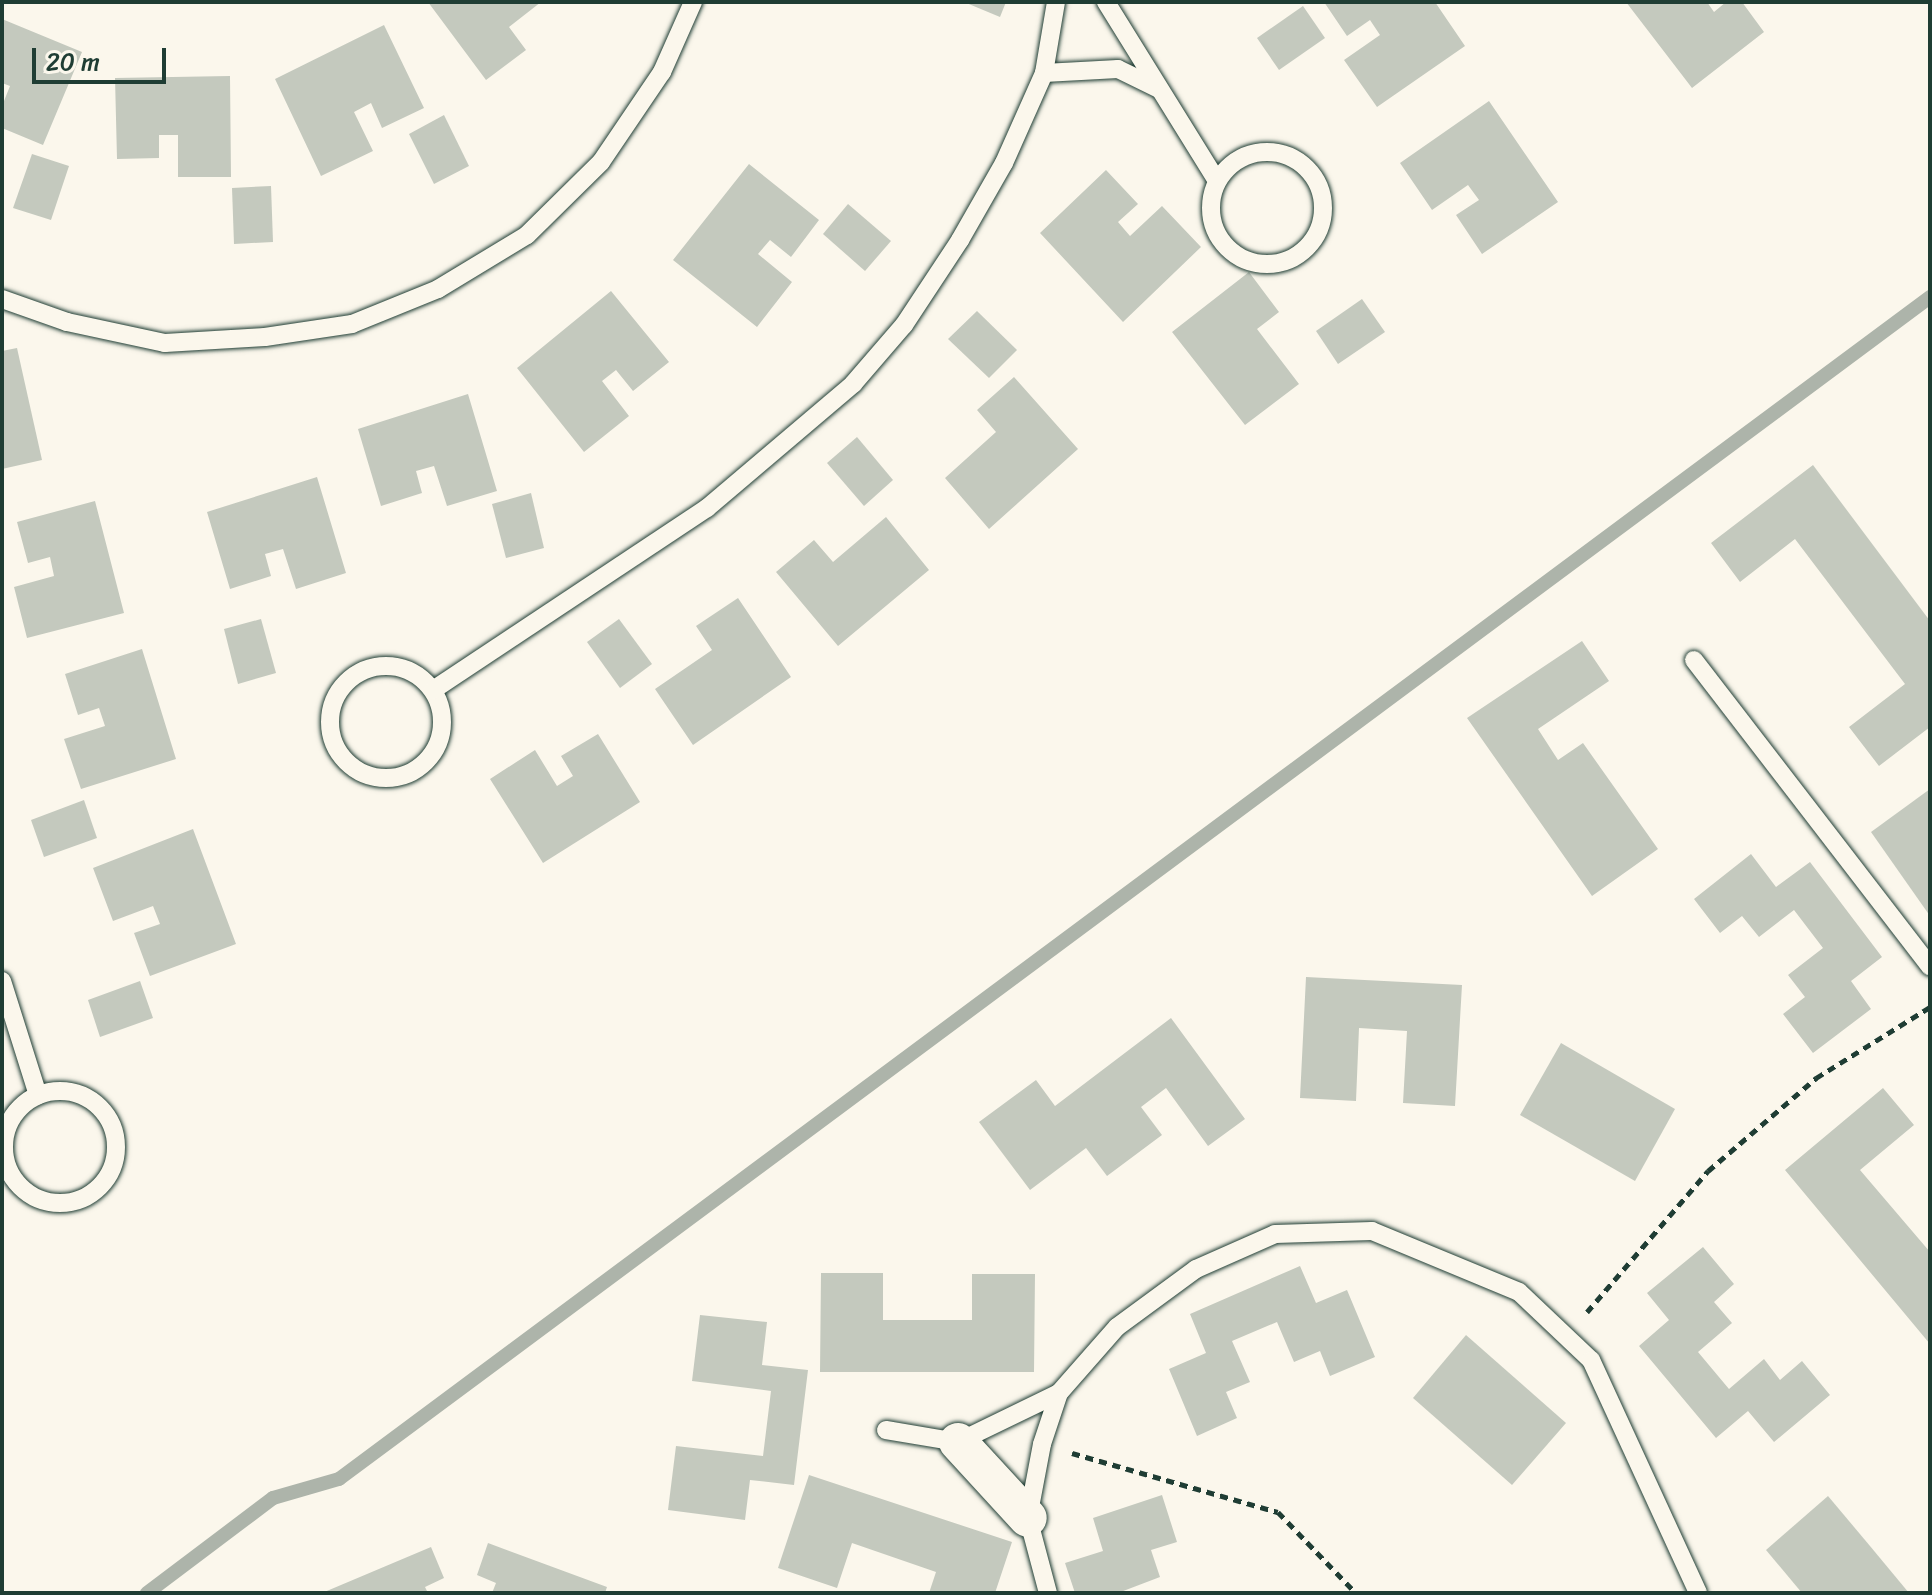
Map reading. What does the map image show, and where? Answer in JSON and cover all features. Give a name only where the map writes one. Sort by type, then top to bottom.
[{"type":"street","points":[[958,1442],[1028,1518]]},
{"type":"lane","points":[[2,299],[67,322],[165,343],[265,337],[352,324],[438,289],[527,235],[601,162],[662,72],[693,2]]},
{"type":"lane","points":[[433,690],[707,508],[853,384],[904,325],[960,240],[1004,163],[1044,73],[1056,2]]},
{"type":"lane","points":[[1106,2],[1217,181]]},
{"type":"lane","points":[[1044,73],[1118,69],[1159,89]]},
{"type":"lane","points":[[1264,151],[1301,162],[1322,193],[1318,232],[1293,258],[1277,263],[1241,259],[1226,248],[1214,225],[1211,198],[1217,181],[1245,155],[1264,151]]},
{"type":"lane","points":[[1694,660],[1930,967]]},
{"type":"lane","points":[[402,667],[433,690],[442,728],[427,762],[413,772],[378,778],[346,762],[336,748],[330,713],[336,696],[364,670],[402,667]]},
{"type":"lane","points":[[2,981],[38,1095]]},
{"type":"lane","points":[[77,1093],[107,1116],[116,1153],[101,1186],[70,1204],[52,1204],[20,1188],[5,1156],[6,1122],[38,1095],[77,1093]]},
{"type":"lane","points":[[886,1430],[958,1442],[1059,1393],[1117,1327],[1196,1269],[1275,1234],[1372,1231],[1519,1292],[1591,1360],[1698,1593]]},
{"type":"lane","points":[[1048,1593],[1028,1518],[1042,1444],[1059,1393]]},
{"type":"path","points":[[1566,1337],[1708,1171],[1816,1078],[1930,1007]]},
{"type":"path","points":[[1042,1444],[1278,1512],[1356,1593]]},
{"type":"building","points":[[428,2],[541,2],[509,27],[526,50],[486,80]]},
{"type":"building","points":[[964,2],[1006,2],[1000,17]]},
{"type":"building","points":[[1324,2],[1435,2],[1465,46],[1377,107],[1344,60],[1380,35],[1370,20],[1347,36]]},
{"type":"building","points":[[1626,2],[1707,2],[1714,12],[1726,2],[1742,2],[1764,32],[1692,88]]},
{"type":"building","points":[[1303,6],[1325,38],[1279,70],[1257,38]]},
{"type":"building","points":[[2,19],[82,52],[43,145],[2,128],[2,106],[10,86],[2,83]]},
{"type":"building","points":[[384,25],[424,108],[382,128],[371,103],[354,112],[373,151],[321,176],[275,79]]},
{"type":"building","points":[[230,76],[231,177],[178,177],[178,135],[159,135],[159,158],[117,159],[115,78]]},
{"type":"building","points":[[1489,101],[1558,202],[1482,254],[1456,215],[1479,200],[1468,185],[1432,210],[1400,163]]},
{"type":"building","points":[[444,115],[469,166],[434,184],[409,134]]},
{"type":"building","points":[[32,154],[69,166],[51,220],[13,208]]},
{"type":"building","points":[[749,164],[819,220],[791,257],[770,240],[758,254],[792,282],[757,327],[673,260]]},
{"type":"building","points":[[1106,170],[1138,204],[1118,222],[1130,236],[1162,206],[1201,247],[1123,322],[1040,233]]},
{"type":"building","points":[[271,186],[273,242],[234,244],[232,188]]},
{"type":"building","points":[[848,204],[891,241],[865,271],[823,234]]},
{"type":"building","points":[[1249,272],[1279,312],[1257,329],[1299,384],[1245,425],[1172,332]]},
{"type":"building","points":[[611,291],[669,362],[633,391],[616,370],[602,381],[629,416],[584,452],[517,368]]},
{"type":"building","points":[[1362,299],[1385,332],[1338,364],[1316,331]]},
{"type":"building","points":[[977,311],[1017,350],[989,378],[948,339]]},
{"type":"building","points":[[17,348],[42,460],[2,469],[2,351]]},
{"type":"building","points":[[1014,377],[1078,449],[989,529],[945,478],[996,432],[977,410]]},
{"type":"building","points":[[468,394],[497,491],[447,506],[434,466],[416,471],[422,493],[381,506],[358,429]]},
{"type":"building","points":[[857,437],[893,480],[864,506],[827,463]]},
{"type":"building","points":[[1813,465],[1930,621],[1930,727],[1879,766],[1849,727],[1905,684],[1795,539],[1740,582],[1711,543]]},
{"type":"building","points":[[317,477],[346,573],[296,589],[283,549],[265,554],[271,576],[230,589],[207,512]]},
{"type":"building","points":[[531,493],[544,548],[506,558],[492,504]]},
{"type":"building","points":[[95,501],[124,613],[27,638],[14,587],[54,576],[50,557],[28,563],[17,522]]},
{"type":"building","points":[[886,517],[929,570],[838,646],[776,572],[814,540],[833,562]]},
{"type":"building","points":[[738,598],[791,677],[693,745],[655,689],[712,650],[696,626]]},
{"type":"building","points":[[261,619],[276,673],[238,684],[224,629]]},
{"type":"building","points":[[619,619],[652,664],[620,688],[587,642]]},
{"type":"building","points":[[1582,641],[1609,681],[1538,729],[1558,760],[1583,743],[1658,849],[1592,896],[1467,718]]},
{"type":"building","points":[[142,649],[176,759],[81,789],[64,739],[105,726],[99,708],[78,715],[65,674]]},
{"type":"building","points":[[598,734],[640,802],[543,863],[490,779],[535,750],[557,786],[573,776],[561,756]]},
{"type":"building","points":[[1930,789],[1930,916],[1871,832]]},
{"type":"building","points":[[84,800],[97,838],[44,857],[31,820]]},
{"type":"building","points":[[193,829],[236,944],[150,976],[134,933],[160,924],[153,906],[113,921],[93,868]]},
{"type":"building","points":[[1751,854],[1776,887],[1810,862],[1882,957],[1851,981],[1871,1009],[1813,1053],[1783,1014],[1805,997],[1788,975],[1823,948],[1794,910],[1759,937],[1742,916],[1720,933],[1694,899]]},
{"type":"building","points":[[1306,977],[1462,985],[1455,1106],[1403,1103],[1407,1031],[1359,1028],[1356,1101],[1300,1098]]},
{"type":"building","points":[[140,981],[153,1018],[100,1037],[88,1000]]},
{"type":"building","points":[[1171,1018],[1245,1119],[1208,1146],[1166,1088],[1141,1107],[1162,1135],[1107,1176],[1086,1148],[1030,1190],[979,1122],[1036,1080],[1055,1106]]},
{"type":"building","points":[[1561,1043],[1675,1109],[1635,1181],[1520,1115]]},
{"type":"building","points":[[1883,1088],[1914,1125],[1860,1170],[1930,1252],[1930,1344],[1785,1170]]},
{"type":"building","points":[[1703,1247],[1734,1284],[1714,1302],[1732,1323],[1698,1352],[1729,1389],[1764,1359],[1780,1380],[1802,1361],[1830,1395],[1774,1442],[1748,1411],[1716,1438],[1639,1346],[1669,1320],[1647,1293]]},
{"type":"building","points":[[1300,1266],[1316,1303],[1347,1290],[1375,1357],[1330,1376],[1320,1351],[1294,1362],[1277,1322],[1232,1341],[1250,1382],[1226,1392],[1237,1418],[1197,1436],[1169,1369],[1206,1353],[1190,1314]]},
{"type":"building","points":[[821,1273],[883,1273],[883,1320],[972,1320],[972,1274],[1035,1274],[1034,1372],[820,1372]]},
{"type":"building","points":[[700,1315],[767,1322],[762,1365],[808,1370],[794,1485],[750,1480],[745,1520],[668,1510],[676,1446],[763,1456],[771,1391],[692,1381]]},
{"type":"building","points":[[1466,1335],[1566,1423],[1512,1485],[1413,1398]]},
{"type":"building","points":[[809,1475],[1012,1542],[995,1593],[929,1593],[936,1572],[852,1543],[837,1588],[778,1568]]},
{"type":"building","points":[[1162,1495],[1177,1542],[1151,1550],[1160,1577],[1118,1593],[1075,1593],[1065,1563],[1103,1551],[1093,1518]]},
{"type":"building","points":[[1828,1496],[1909,1593],[1802,1593],[1766,1550]]},
{"type":"building","points":[[488,1543],[607,1587],[605,1593],[492,1593],[496,1583],[477,1575]]},
{"type":"building","points":[[431,1547],[444,1578],[425,1587],[428,1593],[322,1593]]},
{"type":"waterway","points":[[147,1593],[273,1498],[339,1479],[1930,297]]}]
